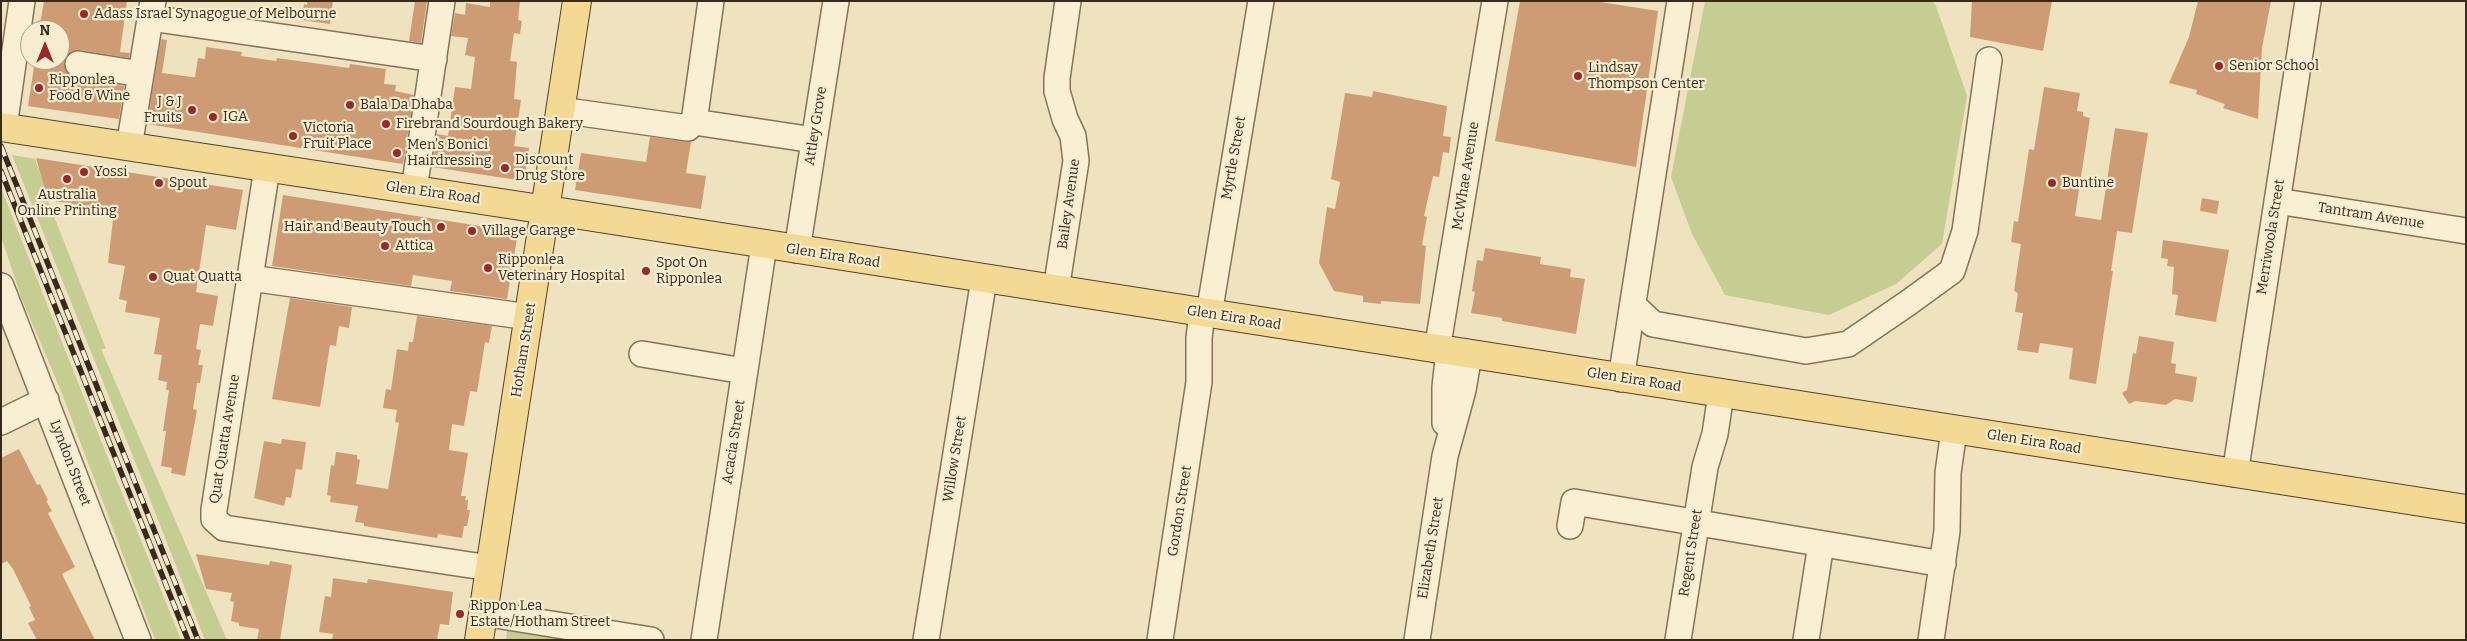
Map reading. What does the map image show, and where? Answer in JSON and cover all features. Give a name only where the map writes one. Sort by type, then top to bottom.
[{"type":"main road","name":"Hotham Street","points":[[479,640],[577,1]]},
{"type":"main road","name":"Glen Eira Road","points":[[3,127],[2466,510]]},
{"type":"street","points":[[3,127],[22,1]]},
{"type":"street","points":[[414,190],[442,1]]},
{"type":"street","points":[[560,110],[688,128],[694,122],[711,1]]},
{"type":"street","name":"Attley Grove","points":[[797,250],[836,1]]},
{"type":"street","name":"Bailey Avenue","points":[[1056,290],[1076,161],[1074,136],[1064,119],[1057,91],[1057,71],[1068,1]]},
{"type":"street","name":"Myrtle Street","points":[[1209,314],[1261,1]]},
{"type":"street","name":"McWhae Avenue","points":[[1452,352],[1495,1]]},
{"type":"street","points":[[1621,379],[1634,306],[1680,1]]},
{"type":"street","name":"Merriwoola Street","points":[[2235,474],[2308,1]]},
{"type":"street","points":[[129,147],[152,10],[434,59]]},
{"type":"street","points":[[1634,306],[1653,324],[1806,351],[1848,344],[1908,303],[1952,271],[1965,231],[1989,60]]},
{"type":"street","points":[[78,64],[141,74]]},
{"type":"street","points":[[694,122],[814,140]]},
{"type":"street","name":"Quat Quatta Avenue","points":[[267,168],[214,510],[217,524],[230,529],[490,568]]},
{"type":"street","name":"Tantram Avenue","points":[[2277,201],[2466,231]]},
{"type":"street","name":"Acacia Street","points":[[704,640],[764,245]]},
{"type":"street","points":[[250,278],[529,317]]},
{"type":"street","name":"Willow Street","points":[[926,640],[984,279]]},
{"type":"street","name":"Lyndon Street","points":[[1,286],[12,342],[46,400],[138,640]]},
{"type":"street","name":"Gordon Street","points":[[1160,640],[1199,382],[1211,344],[1209,314]]},
{"type":"street","name":"Elizabeth Street","points":[[1417,640],[1445,456],[1463,390],[1452,352]]},
{"type":"street","points":[[642,354],[744,370]]},
{"type":"street","name":"Regent Street","points":[[1678,640],[1705,467],[1715,434],[1715,393]]},
{"type":"street","points":[[1,422],[46,400]]},
{"type":"street","points":[[1931,640],[1947,531],[1963,475],[1962,431]]},
{"type":"street","points":[[1570,526],[1574,502],[1943,564]]},
{"type":"street","points":[[1806,640],[1821,544]]},
{"type":"street","points":[[483,613],[651,640]]},
{"type":"green space","points":[[1705,1],[1932,1],[1936,6],[1967,96],[1942,244],[1896,284],[1829,315],[1725,295],[1692,234],[1671,177]]},
{"type":"green space","points":[[12,155],[35,159],[44,184],[42,199],[48,201],[106,349],[101,349],[227,640],[205,640]]},
{"type":"green space","points":[[1,188],[181,640],[155,640],[61,391],[21,297],[1,236]]},
{"type":"green space","points":[[507,629],[577,640],[506,640]]},
{"type":"building","points":[[44,1],[127,1],[120,52],[130,53],[129,58],[80,50],[70,54],[70,20],[41,20]]},
{"type":"building","points":[[307,1],[333,1],[330,24],[302,20],[304,4],[307,5]]},
{"type":"building","points":[[415,1],[427,1],[421,43],[409,41]]},
{"type":"building","points":[[490,1],[520,1],[518,20],[522,21],[520,34],[514,33],[510,61],[517,62],[514,99],[521,100],[514,146],[529,148],[524,181],[432,167],[437,134],[448,136],[455,87],[471,89],[475,57],[465,55],[468,38],[451,36],[455,13],[465,15],[466,3],[490,7]]},
{"type":"building","name":"Lindsay Thompson Center","points":[[1520,1],[1594,1],[1658,11],[1636,167],[1495,141]]},
{"type":"building","points":[[1972,1],[2052,1],[2043,51],[1970,37]]},
{"type":"building","name":"Senior School","points":[[2198,1],[2271,1],[2262,48],[2258,119],[2223,108],[2225,104],[2196,94],[2197,90],[2169,83],[2189,37]]},
{"type":"building","points":[[161,39],[167,40],[162,73],[192,77],[195,77],[198,58],[205,59],[206,47],[242,52],[241,56],[276,61],[277,58],[349,68],[350,64],[386,69],[384,84],[396,85],[395,91],[414,95],[403,164],[147,124]]},
{"type":"building","points":[[33,70],[67,70],[69,75],[75,78],[124,86],[119,119],[28,106]]},
{"type":"building","points":[[2044,87],[2080,93],[2077,111],[2083,112],[2083,116],[2090,118],[2075,216],[2101,220],[2115,128],[2148,133],[2132,233],[2117,231],[2096,384],[2069,379],[2073,348],[2040,343],[2038,353],[2017,350],[2023,313],[2015,312],[2018,293],[2014,291],[2021,244],[2011,242],[2014,221],[2018,222],[2029,149],[2034,150]]},
{"type":"building","points":[[1373,91],[1447,106],[1443,136],[1451,137],[1449,153],[1443,152],[1439,177],[1433,176],[1424,216],[1427,217],[1422,245],[1426,246],[1420,304],[1381,301],[1381,304],[1363,302],[1363,296],[1334,291],[1319,263],[1327,207],[1335,209],[1340,182],[1331,179],[1345,93],[1372,97]]},
{"type":"building","points":[[650,137],[691,142],[686,173],[706,176],[701,209],[575,190],[581,153],[646,162]]},
{"type":"building","points":[[36,158],[243,190],[236,230],[206,225],[196,292],[218,296],[213,326],[200,324],[196,349],[201,350],[198,365],[203,365],[200,383],[197,383],[193,409],[197,410],[185,476],[171,473],[172,468],[161,466],[166,431],[163,431],[169,390],[166,390],[167,382],[158,380],[162,355],[154,354],[160,318],[125,312],[127,301],[119,299],[125,266],[108,263],[114,211],[48,200]]},
{"type":"building","points":[[283,195],[518,232],[507,299],[450,291],[452,281],[413,275],[411,286],[272,266]]},
{"type":"building","points":[[2202,198],[2219,201],[2217,214],[2200,211]]},
{"type":"building","points":[[2163,240],[2229,250],[2216,322],[2175,315],[2178,295],[2172,294],[2174,267],[2167,266],[2168,259],[2161,258]]},
{"type":"building","points":[[1485,248],[1541,257],[1540,264],[1571,269],[1570,277],[1585,279],[1576,334],[1502,321],[1502,318],[1471,313],[1475,292],[1472,291],[1477,260],[1483,261]]},
{"type":"building","points":[[290,298],[352,307],[349,328],[339,326],[336,346],[330,345],[320,407],[272,399]]},
{"type":"building","points":[[417,316],[492,326],[489,343],[485,342],[477,392],[470,391],[464,426],[452,424],[449,450],[468,453],[461,496],[466,496],[465,500],[468,500],[467,510],[470,510],[467,526],[464,526],[462,538],[438,534],[437,538],[364,526],[364,523],[355,522],[358,506],[330,502],[331,496],[327,495],[331,465],[334,466],[336,452],[357,455],[357,459],[360,460],[356,484],[388,489],[399,423],[395,422],[397,410],[383,408],[386,389],[391,390],[397,349],[408,351],[409,342],[413,342]]},
{"type":"building","points":[[2139,336],[2174,342],[2171,363],[2176,364],[2175,373],[2197,377],[2193,402],[2175,399],[2166,405],[2135,401],[2129,404],[2122,393],[2127,390],[2133,353],[2136,354]]},
{"type":"building","points":[[282,439],[306,442],[302,470],[296,469],[291,498],[286,497],[284,506],[254,498],[264,441],[281,444]]},
{"type":"building","points":[[19,449],[37,485],[40,484],[48,500],[46,501],[52,511],[48,513],[75,567],[62,574],[95,640],[37,640],[28,623],[35,620],[29,607],[31,606],[13,569],[7,561],[1,564],[1,458]]},
{"type":"building","points":[[196,554],[269,565],[270,561],[292,565],[280,640],[257,640],[259,629],[239,626],[239,623],[231,621],[234,602],[230,601],[232,593],[206,589]]},
{"type":"building","points":[[333,578],[367,583],[368,579],[453,592],[449,625],[440,624],[437,640],[332,640],[333,634],[319,632],[325,596],[331,597]]},
{"type":"railway","points":[[1,146],[198,640]]},
{"type":"railway","points":[[1,171],[188,640]]},
{"type":"place","name":"Adass Israel Synagogue of Melbourne","points":[[84,14]]},
{"type":"place","name":"Senior School","points":[[2219,66]]},
{"type":"place","name":"Lindsay Thompson Center","points":[[1578,76]]},
{"type":"place","name":"Ripponlea Food & Wine","points":[[39,88]]},
{"type":"place","name":"Bala Da Dhaba","points":[[350,105]]},
{"type":"place","name":"J & J Fruits","points":[[192,110]]},
{"type":"place","name":"IGA","points":[[213,117]]},
{"type":"place","name":"Firebrand Sourdough Bakery","points":[[386,124]]},
{"type":"place","name":"Victoria Fruit Place","points":[[293,136]]},
{"type":"place","name":"Men's Bonici Hairdressing","points":[[397,153]]},
{"type":"place","name":"Discount Drug Store","points":[[505,168]]},
{"type":"place","name":"Yossi","points":[[84,172]]},
{"type":"place","name":"Australia Online Printing","points":[[67,179]]},
{"type":"place","name":"Spout","points":[[159,183]]},
{"type":"place","name":"Buntine","points":[[2052,183]]},
{"type":"place","name":"Hair and Beauty Touch","points":[[441,227]]},
{"type":"place","name":"Village Garage","points":[[472,231]]},
{"type":"place","name":"Attica","points":[[385,246]]},
{"type":"place","name":"Ripponlea Veterinary Hospital","points":[[488,268]]},
{"type":"place","name":"Spot On Ripponlea","points":[[646,271]]},
{"type":"place","name":"Quat Quatta","points":[[153,277]]},
{"type":"place","name":"Rippon Lea Estate/Hotham Street","points":[[460,614]]}]
